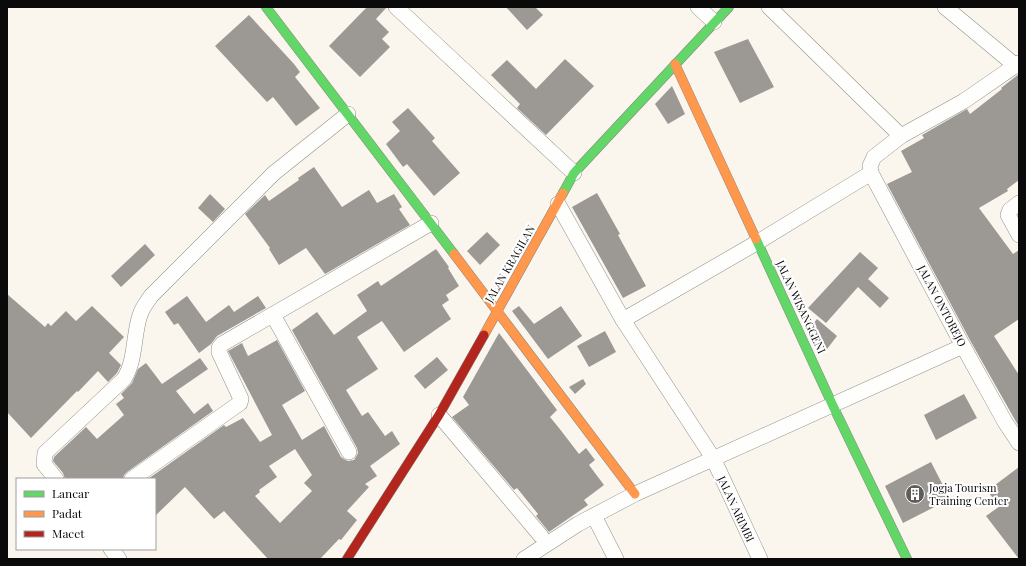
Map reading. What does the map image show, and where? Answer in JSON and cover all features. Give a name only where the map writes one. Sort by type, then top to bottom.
[{"type":"street","points":[[266,7],[635,494]]},
{"type":"street","points":[[396,7],[574,173]]},
{"type":"street","points":[[698,7],[714,22]]},
{"type":"street","name":"JALAN KRAGILAN","points":[[348,559],[439,415],[574,173],[728,7]]},
{"type":"street","points":[[768,7],[901,136]]},
{"type":"street","points":[[623,320],[758,242],[870,170],[874,158],[901,136],[964,101],[1017,64],[945,7]]},
{"type":"street","name":"JALAN WISANGGENI","points":[[675,64],[833,406],[907,559]]},
{"type":"street","points":[[55,478],[44,464],[43,458],[45,453],[124,379],[131,363],[140,315],[151,296],[274,173],[348,114]]},
{"type":"street","name":"JALAN ONTOREJO","points":[[870,170],[963,346],[1005,422],[1019,443]]},
{"type":"street","name":"JALAN ARIMBI","points":[[558,204],[623,320],[713,458],[760,559]]},
{"type":"street","points":[[1019,204],[1010,210],[1008,215],[1019,235]]},
{"type":"street","points":[[133,478],[240,403],[241,399],[219,352],[222,344],[431,223]]},
{"type":"street","points":[[273,315],[349,452]]},
{"type":"street","points":[[524,559],[561,534],[635,494],[713,458],[833,406],[963,346]]},
{"type":"street","points":[[439,415],[541,536]]},
{"type":"street","points":[[594,516],[616,559]]},
{"type":"street","points":[[112,550],[120,559]]},
{"type":"building","points":[[367,7],[387,7],[376,19],[389,32],[382,39],[390,47],[360,77],[329,46]]},
{"type":"building","points":[[506,7],[535,7],[543,15],[527,30]]},
{"type":"building","points":[[249,15],[294,64],[300,72],[295,77],[320,108],[296,126],[273,97],[267,102],[215,46]]},
{"type":"building","points":[[748,39],[774,87],[740,103],[714,52]]},
{"type":"building","points":[[565,59],[594,86],[546,135],[517,108],[520,104],[491,75],[507,60],[536,89]]},
{"type":"building","points":[[1019,74],[1019,180],[1007,189],[1008,191],[979,208],[1013,254],[1019,250],[1019,319],[994,336],[1019,375],[1019,427],[971,342],[887,184],[912,172],[901,151],[924,138],[922,135],[967,109],[970,114]]},
{"type":"building","points":[[672,86],[685,114],[668,124],[655,104]]},
{"type":"building","points":[[408,108],[435,138],[432,141],[460,173],[434,196],[407,164],[403,167],[386,144],[400,131],[392,122]]},
{"type":"building","points":[[314,167],[342,207],[369,190],[377,203],[394,194],[402,207],[399,209],[410,225],[325,274],[306,248],[279,265],[269,249],[270,248],[245,214],[265,195],[269,201],[299,180],[298,178]]},
{"type":"building","points":[[597,193],[620,234],[618,235],[646,286],[623,298],[572,207]]},
{"type":"building","points":[[210,194],[225,209],[213,222],[198,208]]},
{"type":"building","points":[[487,232],[500,245],[480,265],[467,251]]},
{"type":"building","points":[[145,244],[155,255],[121,287],[111,276]]},
{"type":"building","points":[[436,249],[449,267],[448,268],[459,286],[446,295],[449,300],[442,305],[451,319],[404,352],[382,321],[357,337],[378,369],[346,390],[362,416],[368,412],[385,436],[392,431],[400,444],[370,466],[377,476],[365,484],[369,487],[347,511],[357,520],[341,540],[339,539],[320,559],[268,559],[224,511],[214,519],[185,487],[156,515],[156,478],[149,478],[224,425],[226,427],[243,418],[260,442],[272,435],[228,351],[242,343],[248,356],[277,340],[305,391],[282,405],[302,440],[324,426],[341,457],[348,461],[354,460],[358,453],[357,448],[292,330],[317,312],[334,335],[367,311],[357,295],[378,281],[381,286]],"holes":[[[295,449],[312,475],[304,483],[312,491],[280,523],[255,496],[260,492],[259,490],[277,477],[269,466]]]},
{"type":"building","points":[[860,252],[878,268],[868,279],[889,298],[880,308],[858,287],[826,323],[808,308]]},
{"type":"building","points":[[7,294],[45,327],[48,323],[51,326],[66,311],[76,321],[92,306],[124,337],[109,353],[121,365],[117,373],[108,382],[98,371],[31,438],[7,412]]},
{"type":"building","points":[[187,296],[206,322],[229,305],[234,312],[258,296],[266,308],[217,336],[211,344],[199,353],[178,323],[174,325],[165,312]]},
{"type":"building","points":[[519,306],[534,324],[561,306],[582,336],[548,359],[512,311]]},
{"type":"building","points":[[817,319],[837,336],[824,353],[820,350],[810,328]]},
{"type":"building","points":[[605,331],[616,352],[589,367],[577,346]]},
{"type":"building","points":[[499,333],[557,410],[550,417],[579,454],[586,448],[595,460],[589,465],[604,485],[584,500],[588,505],[549,532],[536,516],[538,514],[517,488],[514,490],[452,417],[469,405],[463,397]]},
{"type":"building","points":[[437,357],[448,370],[425,389],[414,376]]},
{"type":"building","points":[[200,358],[208,369],[176,391],[194,414],[208,403],[213,411],[127,472],[123,478],[65,478],[63,473],[53,461],[54,457],[86,427],[97,439],[124,415],[116,404],[124,398],[121,394],[132,383],[138,369],[146,363],[162,384]]},
{"type":"building","points":[[583,379],[586,384],[575,394],[569,387]]},
{"type":"building","points":[[964,394],[977,418],[936,440],[924,415]]},
{"type":"building","name":"Jogja Tourism Training Center","points":[[931,462],[950,499],[903,523],[885,486]]},
{"type":"building","points":[[1019,467],[1019,559],[986,516],[1000,506],[987,491]]},
{"type":"traffic: fast","points":[[266,7],[454,254]]},
{"type":"traffic: fast","points":[[563,193],[574,173],[729,7]]},
{"type":"traffic: fast","points":[[756,239],[833,406],[907,559]]},
{"type":"traffic: slow","points":[[675,64],[756,239]]},
{"type":"traffic: slow","points":[[484,335],[563,193]]},
{"type":"traffic: slow","points":[[454,254],[635,494]]},
{"type":"traffic: jam","points":[[347,559],[439,415],[484,335]]},
{"type":"place","name":"Jogja Tourism Training Center","points":[[915,494]]}]
